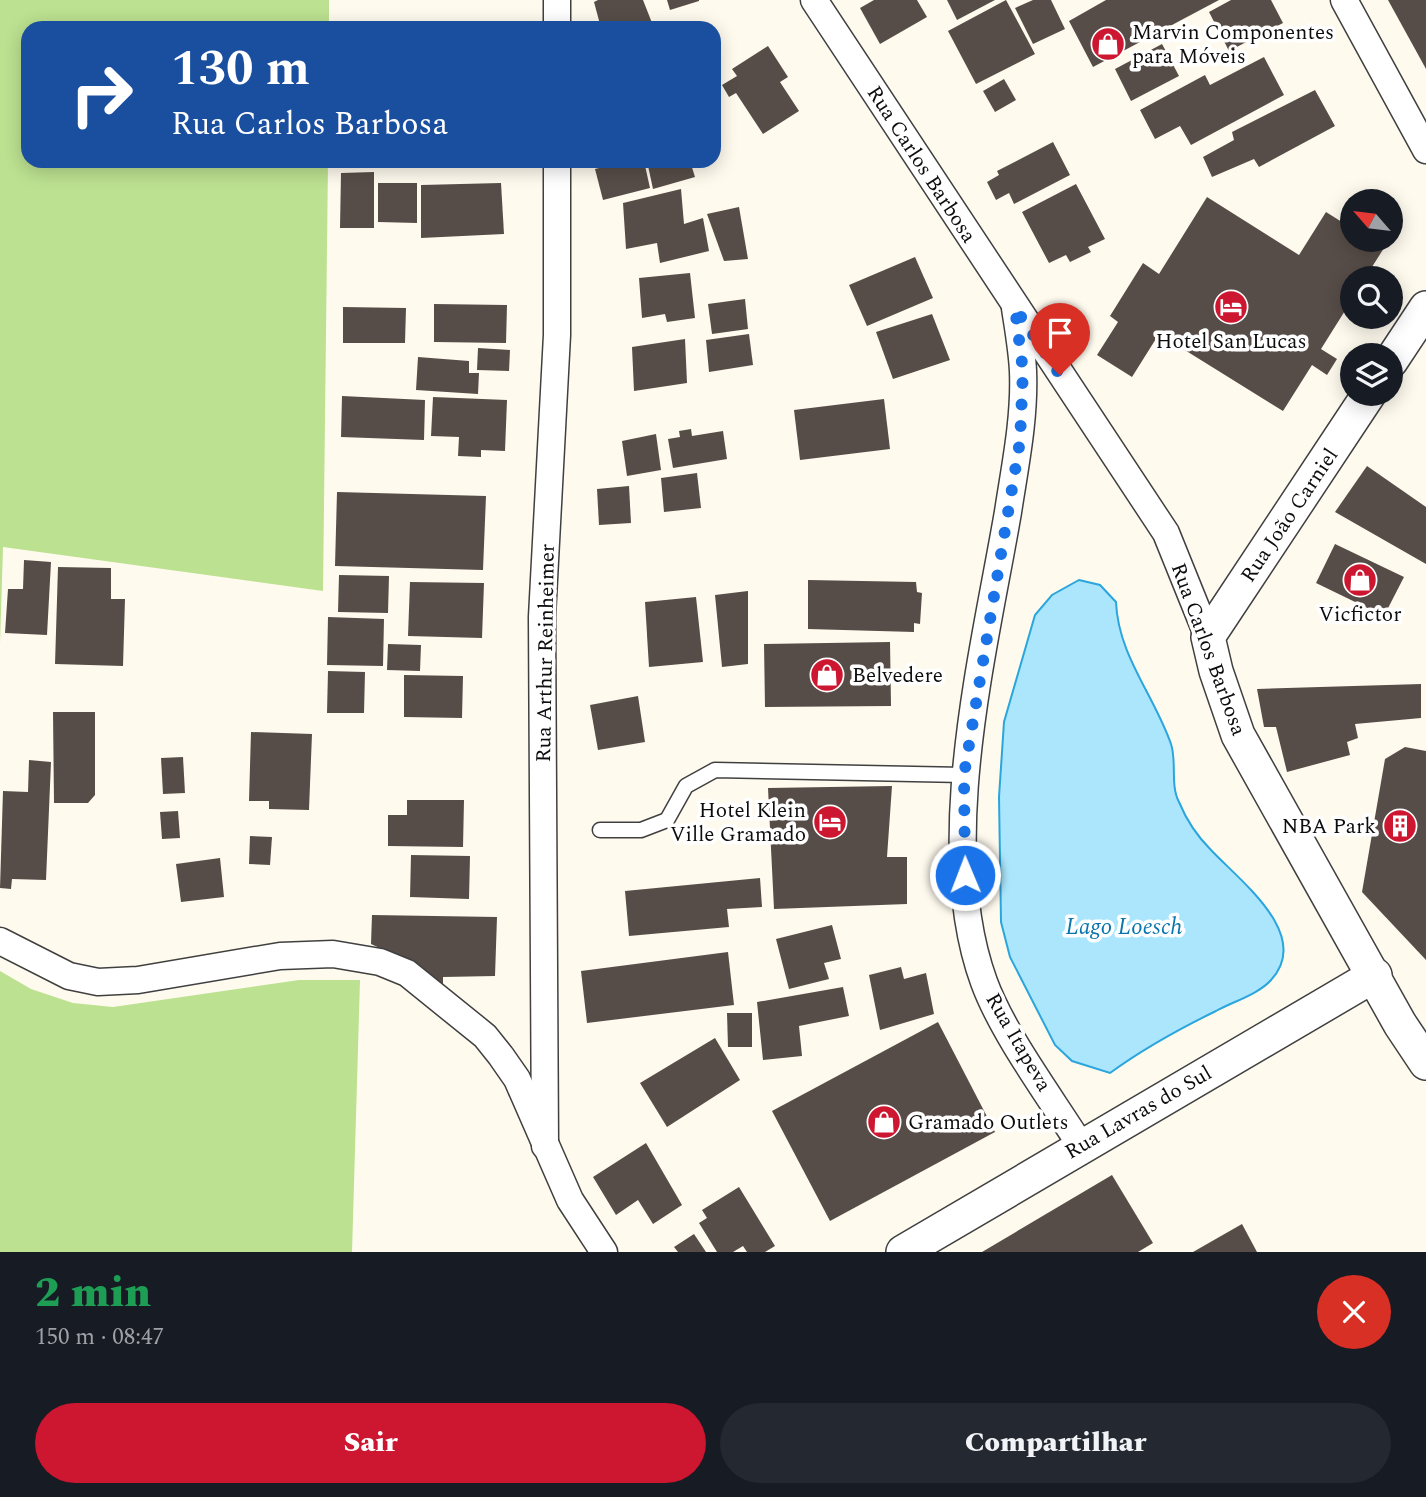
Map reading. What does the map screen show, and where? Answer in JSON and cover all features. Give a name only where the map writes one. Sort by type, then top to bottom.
[{"type":"street","points":[[557,0],[557,21]]},
{"type":"street","name":"Rua Carlos Barbosa","points":[[814,0],[1166,533],[1208,636],[1216,671],[1238,736],[1375,975],[1413,1030],[1426,1063]]},
{"type":"street","points":[[1344,0],[1426,150]]},
{"type":"street","name":"Rua Arthur Reinheimer","points":[[545,1146],[542,617],[557,335],[557,168]]},
{"type":"street","name":"Rua Itapeva","points":[[1015,308],[1023,371],[1020,441],[964,775],[965,875],[970,926],[984,982],[1001,1016],[1081,1146]]},
{"type":"street","points":[[1402,343],[1426,308]]},
{"type":"street","name":"Rua João Carniel","points":[[1208,636],[1361,406]]},
{"type":"street","points":[[0,941],[69,976],[97,982],[138,980],[280,957],[333,954],[380,962],[407,974],[485,1036],[517,1079],[570,1200],[604,1252]]},
{"type":"street","name":"Rua Lavras do Sul","points":[[902,1252],[1375,975]]},
{"type":"lane","points":[[600,831],[641,830],[667,820],[686,786],[715,770],[964,775]]},
{"type":"green space","points":[[0,0],[329,0],[329,21],[21,21],[21,168],[328,168],[323,591],[3,547],[0,644]]},
{"type":"green space","points":[[0,971],[31,989],[73,1003],[113,1007],[299,980],[360,980],[352,1252],[0,1252]]},
{"type":"water","name":"Lago Loesch","points":[[1079,580],[1100,585],[1116,602],[1123,640],[1171,744],[1176,795],[1185,815],[1206,845],[1267,909],[1278,927],[1283,945],[1282,963],[1266,985],[1162,1040],[1110,1073],[1072,1061],[1055,1045],[1010,957],[1001,922],[999,797],[1004,722],[1035,615],[1052,595]]},
{"type":"building","points":[[643,0],[651,21],[599,21],[594,2]]},
{"type":"building","points":[[667,0],[699,0],[699,1],[670,10]]},
{"type":"building","points":[[874,0],[917,0],[927,17],[880,44],[860,8]]},
{"type":"building","points":[[947,0],[995,0],[957,20]]},
{"type":"building","points":[[1006,0],[1035,54],[976,84],[948,31]]},
{"type":"building","points":[[1033,0],[1051,0],[1065,29],[1033,44],[1015,8]]},
{"type":"building","name":"Marvin Componentes para Móveis","points":[[1106,0],[1219,0],[1093,67],[1069,21]]},
{"type":"building","points":[[1231,0],[1271,0],[1283,23],[1229,51],[1209,12]]},
{"type":"building","points":[[1388,0],[1426,0],[1426,69]]},
{"type":"building","points":[[1162,44],[1179,76],[1131,101],[1115,69]]},
{"type":"building","points":[[768,46],[788,77],[780,82],[799,111],[763,134],[736,93],[729,97],[722,85],[737,76],[732,69]]},
{"type":"building","points":[[1264,57],[1284,95],[1191,145],[1180,126],[1155,139],[1140,110],[1205,75],[1210,85]]},
{"type":"building","points":[[1004,79],[1016,100],[995,112],[983,91]]},
{"type":"building","points":[[1315,90],[1335,126],[1259,167],[1254,159],[1212,177],[1203,157],[1234,140],[1232,132]]},
{"type":"building","points":[[1053,142],[1070,175],[1014,204],[1009,193],[996,200],[987,182],[999,175],[997,171]]},
{"type":"building","points":[[646,168],[650,188],[603,200],[595,169]]},
{"type":"building","points":[[648,168],[692,168],[695,177],[653,189]]},
{"type":"building","points":[[374,172],[374,228],[340,228],[341,173]]},
{"type":"building","points":[[378,183],[417,183],[417,223],[378,222]]},
{"type":"building","points":[[501,183],[504,234],[421,238],[421,185]]},
{"type":"building","points":[[1076,184],[1105,239],[1088,247],[1091,252],[1070,262],[1066,255],[1049,263],[1022,212]]},
{"type":"building","points":[[681,189],[684,224],[703,218],[709,251],[660,263],[657,243],[626,249],[623,203]]},
{"type":"building","name":"Hotel San Lucas","points":[[1207,197],[1299,255],[1326,212],[1340,221],[1340,252],[1381,252],[1373,266],[1340,266],[1340,319],[1321,349],[1337,359],[1327,375],[1312,365],[1283,411],[1159,334],[1132,377],[1097,355],[1118,322],[1110,316],[1143,263],[1159,274]]},
{"type":"building","points":[[739,207],[748,259],[724,261],[707,214]]},
{"type":"building","points":[[915,257],[933,298],[867,326],[849,285]]},
{"type":"building","points":[[690,273],[695,318],[667,322],[665,314],[642,318],[639,278]]},
{"type":"building","points":[[745,299],[748,329],[712,334],[708,304]]},
{"type":"building","points":[[434,304],[507,305],[506,343],[434,342]]},
{"type":"building","points":[[343,307],[406,308],[405,343],[343,343]]},
{"type":"building","points":[[932,314],[950,360],[893,379],[876,332]]},
{"type":"building","points":[[749,334],[753,365],[709,372],[706,340]]},
{"type":"building","points":[[685,339],[687,383],[634,391],[632,347]]},
{"type":"building","points":[[478,348],[510,350],[509,371],[477,370]]},
{"type":"building","points":[[418,357],[469,361],[469,373],[479,373],[478,394],[416,390]]},
{"type":"building","points":[[342,396],[425,400],[424,440],[341,437]]},
{"type":"building","points":[[433,397],[507,400],[505,451],[481,450],[481,457],[458,456],[459,437],[431,436]]},
{"type":"building","points":[[884,399],[890,449],[800,460],[794,410]]},
{"type":"building","points":[[691,429],[692,436],[723,431],[727,459],[673,468],[668,439],[680,437],[679,431]]},
{"type":"building","points":[[656,434],[661,470],[627,476],[622,441]]},
{"type":"building","points":[[1367,466],[1426,507],[1426,564],[1335,512]]},
{"type":"building","points":[[697,473],[701,508],[664,512],[661,478]]},
{"type":"building","points":[[629,486],[631,523],[599,525],[597,489]]},
{"type":"building","points":[[337,492],[486,496],[483,570],[335,566]]},
{"type":"building","name":"Vicfictor","points":[[1335,544],[1404,577],[1384,616],[1316,583]]},
{"type":"building","points":[[24,560],[51,562],[47,635],[5,633],[8,589],[23,589]]},
{"type":"building","points":[[58,567],[111,568],[111,599],[125,599],[123,666],[55,664]]},
{"type":"building","points":[[339,575],[389,576],[388,613],[338,612]]},
{"type":"building","points":[[808,580],[916,582],[917,592],[922,593],[920,624],[914,623],[914,632],[808,629]]},
{"type":"building","points":[[410,582],[484,583],[482,638],[408,636]]},
{"type":"building","points":[[748,591],[748,664],[722,667],[715,595]]},
{"type":"building","points":[[696,597],[703,662],[649,667],[645,602]]},
{"type":"building","points":[[328,617],[384,619],[383,666],[327,665]]},
{"type":"building","name":"Belvedere","points":[[890,642],[891,706],[765,707],[764,644]]},
{"type":"building","points":[[388,644],[421,645],[420,671],[387,670]]},
{"type":"building","points":[[328,671],[365,672],[364,713],[327,713]]},
{"type":"building","points":[[404,675],[463,676],[462,718],[404,717]]},
{"type":"building","points":[[1421,684],[1421,718],[1355,724],[1358,738],[1347,742],[1350,755],[1287,772],[1276,727],[1264,727],[1257,689]]},
{"type":"building","points":[[638,696],[645,742],[598,750],[590,705]]},
{"type":"building","points":[[53,712],[95,712],[95,795],[88,803],[54,803]]},
{"type":"building","points":[[251,732],[312,734],[309,810],[269,809],[269,801],[249,801]]},
{"type":"building","name":"NBA Park","points":[[1405,747],[1426,751],[1426,960],[1362,892],[1385,759]]},
{"type":"building","points":[[183,757],[185,793],[163,794],[161,758]]},
{"type":"building","points":[[29,760],[51,762],[46,880],[12,879],[11,889],[0,888],[3,791],[28,792]]},
{"type":"building","name":"Hotel Klein Ville Gramado","points":[[892,786],[887,857],[907,857],[907,904],[774,909],[768,788]]},
{"type":"building","points":[[407,800],[464,800],[463,847],[388,846],[388,815],[407,815]]},
{"type":"building","points":[[178,811],[180,838],[162,839],[160,812]]},
{"type":"building","points":[[250,836],[272,837],[270,865],[249,864]]},
{"type":"building","points":[[411,855],[470,856],[469,899],[410,897]]},
{"type":"building","points":[[220,858],[224,897],[181,902],[176,864]]},
{"type":"building","points":[[760,878],[762,907],[727,909],[729,927],[629,936],[625,891]]},
{"type":"building","points":[[372,915],[497,917],[495,976],[443,977],[443,986],[418,966],[371,944]]},
{"type":"building","points":[[832,925],[841,959],[824,963],[829,979],[789,989],[776,939]]},
{"type":"building","points":[[728,952],[734,1005],[587,1023],[581,971]]},
{"type":"building","points":[[901,967],[904,979],[926,973],[934,1014],[880,1030],[869,975]]},
{"type":"building","points":[[843,987],[849,1016],[799,1026],[802,1056],[763,1060],[757,1002]]},
{"type":"building","points":[[727,1013],[752,1013],[752,1047],[728,1047]]},
{"type":"building","name":"Gramado Outlets","points":[[938,1022],[995,1132],[830,1221],[772,1111]]},
{"type":"building","points":[[715,1038],[740,1080],[667,1127],[640,1083]]},
{"type":"building","points":[[646,1143],[682,1205],[653,1224],[638,1200],[616,1215],[593,1177]]},
{"type":"building","points":[[1112,1175],[1153,1243],[1138,1252],[982,1252]]},
{"type":"building","points":[[739,1187],[775,1246],[765,1252],[747,1252],[743,1246],[733,1252],[717,1252],[699,1223],[707,1218],[702,1210]]},
{"type":"building","points":[[1242,1224],[1257,1252],[1193,1252]]},
{"type":"building","points":[[694,1234],[706,1252],[678,1252],[674,1247]]},
{"type":"place","name":"Marvin Componentes para Móveis","points":[[1108,44]]},
{"type":"place","name":"Hotel San Lucas","points":[[1231,307]]},
{"type":"place","name":"Vicfictor","points":[[1360,580]]},
{"type":"place","name":"Belvedere","points":[[827,675]]},
{"type":"place","name":"Hotel Klein Ville Gramado","points":[[830,822]]},
{"type":"place","name":"NBA Park","points":[[1400,826]]},
{"type":"place","name":"Gramado Outlets","points":[[884,1122]]},
{"type":"route","points":[[965,875],[964,775],[1020,441],[1023,371],[1015,308],[1060,375]]}]
